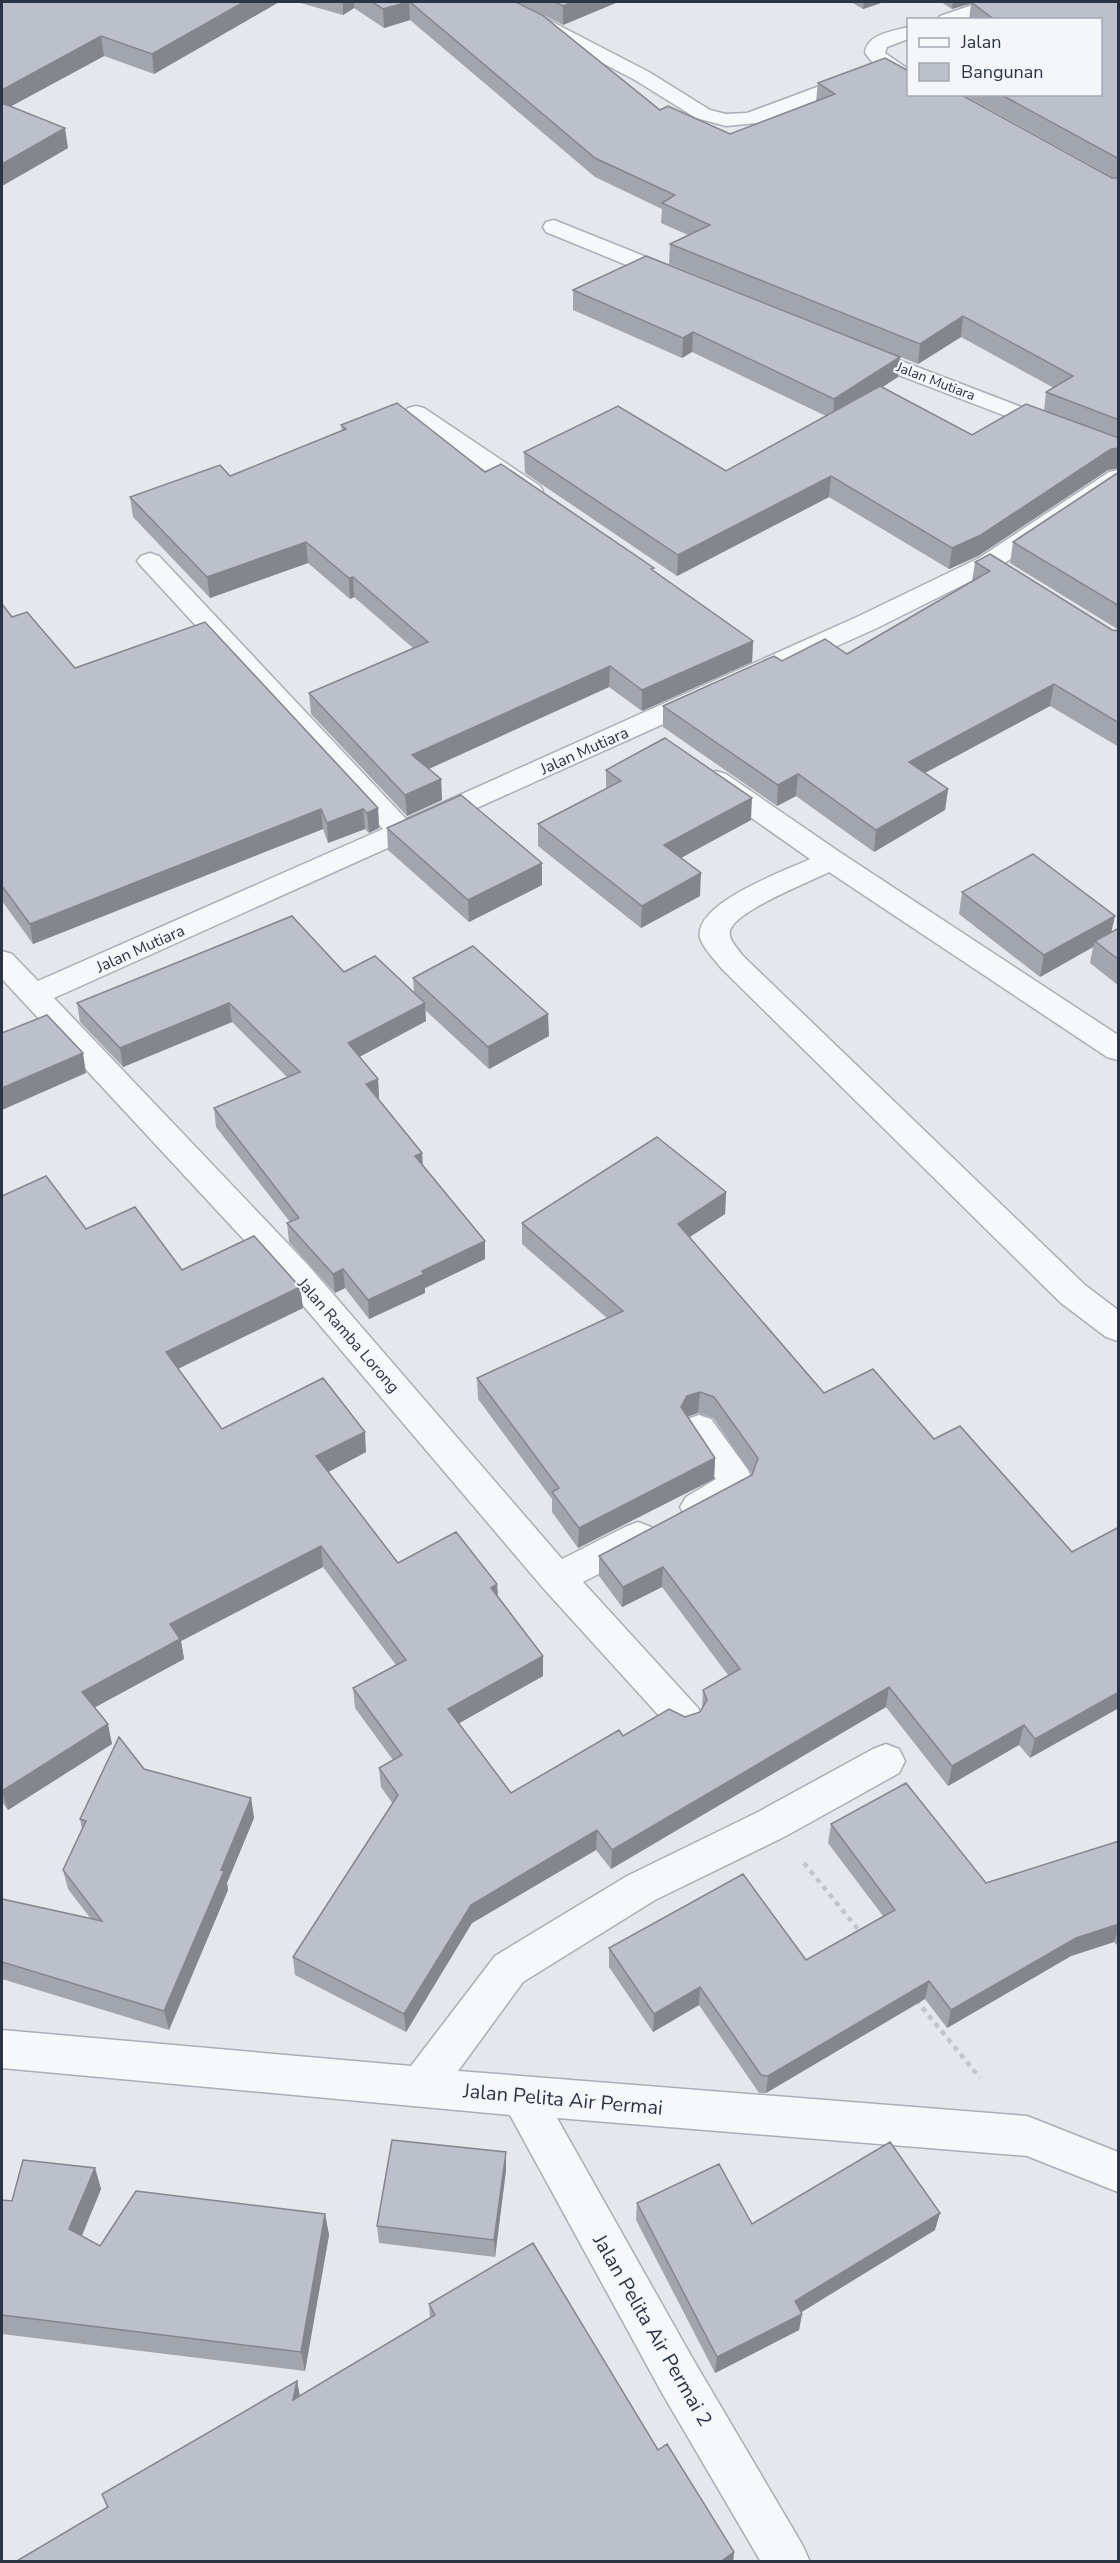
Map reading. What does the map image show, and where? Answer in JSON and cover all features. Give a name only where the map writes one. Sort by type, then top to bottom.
[{"type":"street","points":[[500,2],[642,76],[703,114],[726,120],[750,119],[882,61]]},
{"type":"street","points":[[953,18],[998,2]]},
{"type":"street","points":[[907,34],[879,44],[875,48],[882,61],[907,76]]},
{"type":"street","points":[[554,227],[698,286]]},
{"type":"street","name":"Jalan Mutiara","points":[[841,345],[1119,452]]},
{"type":"street","points":[[416,413],[554,507]]},
{"type":"street","name":"Jalan Mutiara","points":[[34,995],[637,726],[771,654],[998,569],[1119,477]]},
{"type":"street","points":[[150,561],[402,832]]},
{"type":"street","points":[[637,726],[666,746]]},
{"type":"street","points":[[695,766],[831,860],[1119,1049]]},
{"type":"street","points":[[831,860],[738,905],[722,916],[715,931],[718,945],[732,962],[1073,1294],[1119,1328]]},
{"type":"street","name":"Jalan Ramba Lorong","points":[[2,961],[296,1274],[557,1578],[685,1719]]},
{"type":"street","points":[[557,1578],[736,1485],[736,1480],[699,1429]]},
{"type":"street","points":[[421,2087],[509,1969],[641,1888],[772,1824],[886,1761]]},
{"type":"street","name":"Jalan Pelita Air Permai","points":[[2,2049],[522,2097],[1027,2136],[1119,2172]]},
{"type":"street","name":"Jalan Pelita Air Permai 2","points":[[522,2097],[678,2377],[787,2562]]},
{"type":"path","points":[[772,1824],[869,1943]]},
{"type":"path","points":[[914,1998],[1027,2136]]},
{"type":"building","points":[[2,2],[244,2],[152,54],[101,36],[2,90]]},
{"type":"building","points":[[372,2],[408,2],[383,9]]},
{"type":"building","points":[[410,2],[516,2],[542,15],[660,110],[668,106],[730,134],[835,94],[818,83],[885,58],[907,70],[907,96],[964,96],[1112,178],[1119,178],[1119,420],[1046,392],[1073,376],[963,316],[920,344],[670,244],[710,225],[662,203],[675,195],[595,158]]},
{"type":"building","points":[[555,2],[573,2],[563,6]]},
{"type":"building","points":[[971,2],[1119,2],[1119,159],[1004,96],[1102,96],[1102,18],[992,18]]},
{"type":"building","points":[[2,103],[65,128],[2,164]]},
{"type":"building","points":[[646,256],[900,357],[834,399],[693,332],[683,338],[573,290]]},
{"type":"building","points":[[880,386],[972,435],[1026,404],[1119,438],[1119,448],[1111,449],[981,535],[952,548],[831,476],[678,555],[524,452],[618,406],[726,471]]},
{"type":"building","points":[[397,403],[485,472],[501,464],[654,568],[651,569],[753,641],[642,690],[610,666],[412,755],[441,779],[405,795],[309,693],[428,642],[353,577],[349,578],[306,542],[207,577],[130,497],[220,465],[230,476],[346,429],[341,425]]},
{"type":"building","points":[[1119,472],[1119,606],[1013,542]]},
{"type":"building","points":[[990,554],[1112,630],[1119,631],[1119,723],[1054,684],[909,762],[948,789],[876,830],[798,774],[778,785],[663,706],[774,656],[782,661],[825,639],[847,654],[990,571],[975,562]]},
{"type":"building","points":[[2,604],[12,617],[27,612],[75,668],[205,622],[378,808],[367,813],[363,809],[327,823],[321,809],[30,924],[2,886]]},
{"type":"building","points":[[665,738],[752,798],[664,845],[701,873],[642,906],[538,824],[621,781],[606,770]]},
{"type":"building","points":[[461,795],[542,863],[468,900],[387,828]]},
{"type":"building","points":[[1033,854],[1115,916],[1044,955],[962,892]]},
{"type":"building","points":[[292,916],[344,972],[375,956],[425,1003],[348,1043],[378,1079],[366,1084],[422,1153],[415,1156],[485,1241],[422,1271],[424,1274],[368,1300],[343,1269],[333,1274],[287,1223],[299,1218],[214,1108],[300,1072],[229,1003],[120,1048],[77,1003]]},
{"type":"building","points":[[1119,928],[1119,960],[1095,941]]},
{"type":"building","points":[[473,946],[548,1014],[488,1047],[413,978]]},
{"type":"building","points":[[47,1015],[83,1053],[2,1088],[2,1033]]},
{"type":"building","points":[[657,1137],[726,1192],[678,1224],[824,1393],[873,1369],[934,1439],[960,1426],[1072,1552],[1119,1527],[1119,1692],[1035,1739],[1024,1725],[952,1766],[889,1687],[612,1850],[597,1830],[471,1905],[404,2014],[293,1957],[398,1795],[379,1768],[402,1755],[353,1688],[406,1660],[321,1546],[170,1624],[180,1639],[82,1692],[108,1724],[2,1791],[2,1196],[46,1176],[86,1229],[135,1207],[182,1270],[254,1236],[300,1287],[166,1352],[222,1429],[323,1378],[365,1432],[316,1456],[398,1563],[456,1532],[497,1584],[491,1588],[543,1656],[448,1709],[511,1793],[619,1730],[623,1736],[669,1709],[685,1717],[700,1712],[707,1700],[703,1690],[740,1669],[663,1567],[623,1587],[599,1556],[752,1475],[758,1458],[714,1397],[700,1392],[687,1396],[681,1407],[715,1458],[579,1528],[552,1492],[559,1488],[477,1378],[623,1311],[522,1223]]},
{"type":"building","points":[[119,1737],[144,1769],[251,1798],[221,1870],[224,1871],[164,2011],[2,1962],[2,1899],[102,1921],[63,1870],[86,1821],[80,1819]]},
{"type":"building","points":[[906,1783],[986,1883],[1119,1841],[1119,1924],[1076,1938],[951,2010],[929,1981],[768,2076],[761,2075],[700,1987],[654,2014],[609,1948],[743,1874],[806,1960],[895,1910],[831,1824]]},
{"type":"building","points":[[392,2140],[506,2152],[494,2240],[377,2226]]},
{"type":"building","points":[[890,2142],[940,2213],[795,2301],[802,2314],[717,2357],[637,2203],[719,2164],[752,2224]]},
{"type":"building","points":[[23,2160],[95,2168],[69,2229],[100,2246],[136,2191],[325,2214],[301,2352],[2,2315],[2,2200],[12,2201]]},
{"type":"building","points":[[533,2243],[658,2450],[667,2444],[734,2552],[720,2562],[15,2562],[108,2507],[102,2494],[297,2381],[293,2400],[435,2315],[429,2304]]},
{"type":"tunnel","points":[[715,1755],[748,1796]]}]
